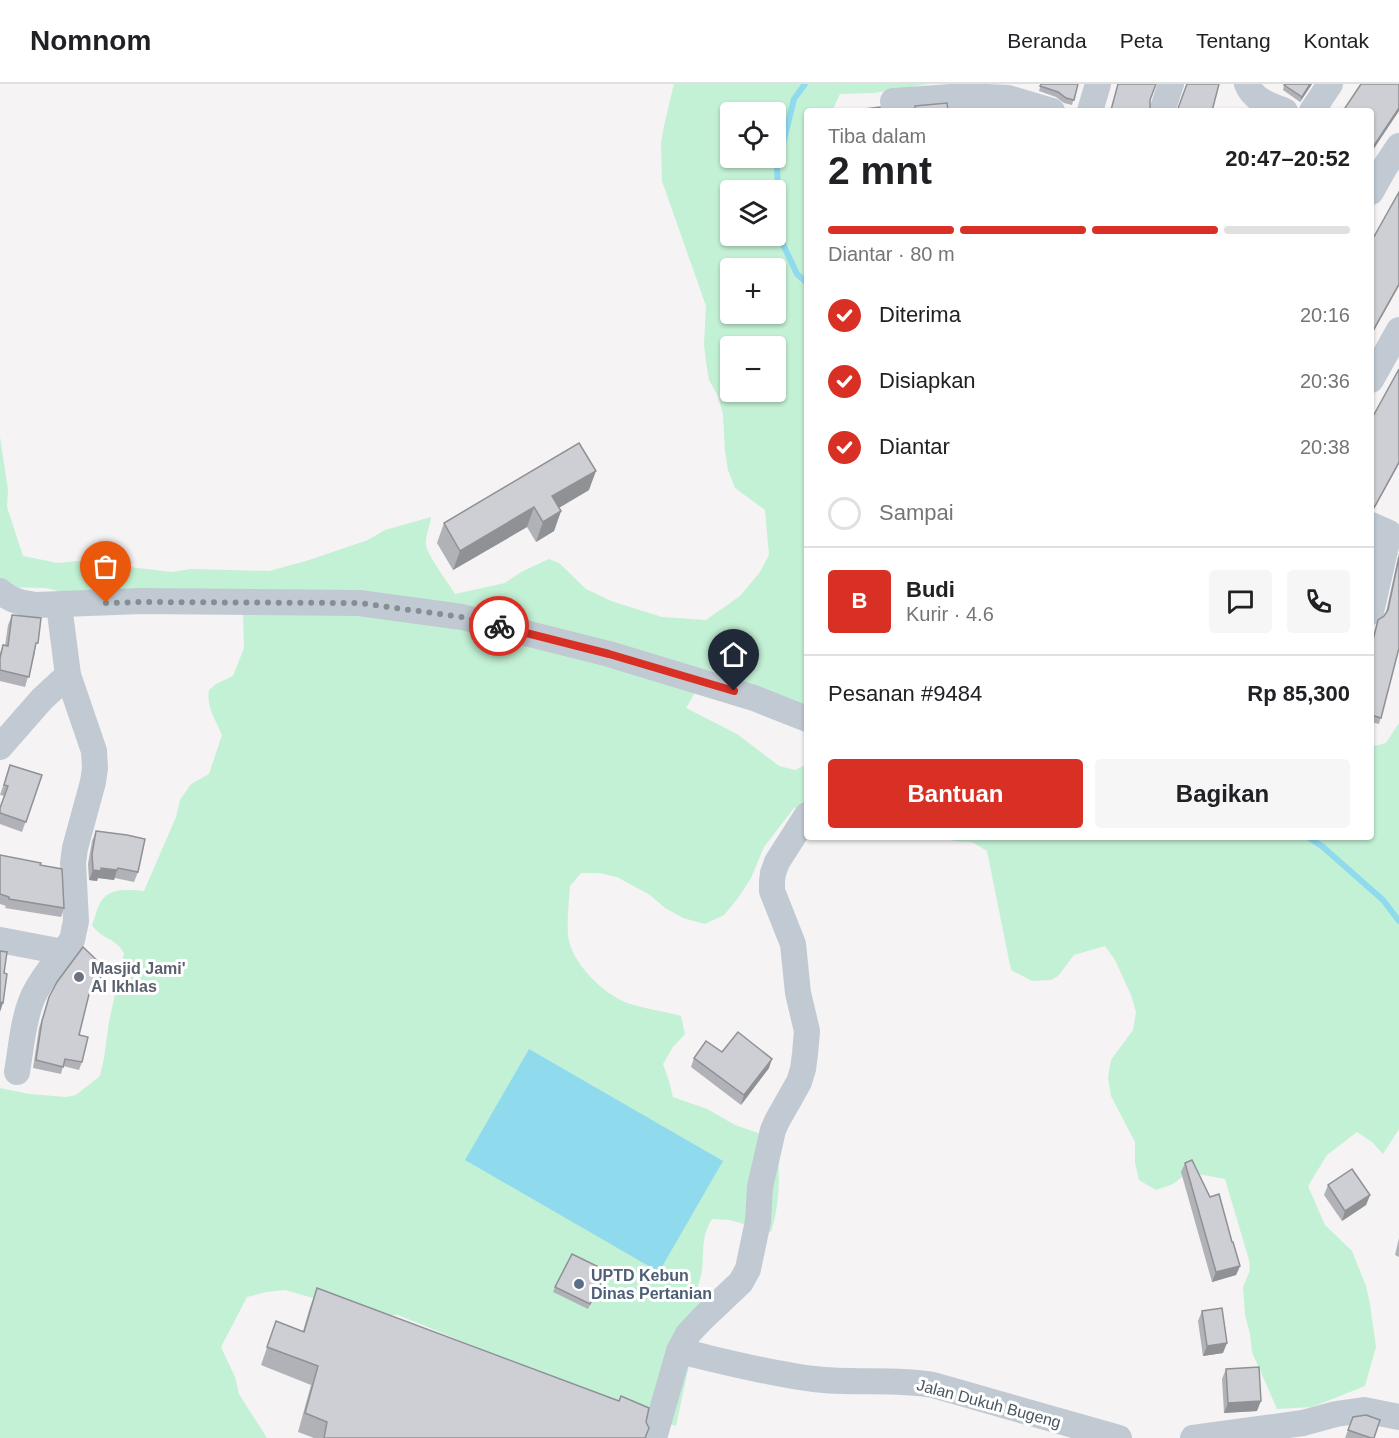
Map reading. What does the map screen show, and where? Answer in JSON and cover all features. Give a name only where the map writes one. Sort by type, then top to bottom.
[{"type":"street","points":[[1091,108],[1098,84]]},
{"type":"street","points":[[1163,108],[1171,84]]},
{"type":"street","points":[[1247,84],[1250,91],[1262,102],[1277,108]]},
{"type":"street","points":[[1314,108],[1330,84]]},
{"type":"street","points":[[894,108],[893,101],[966,103],[1011,91],[1046,108]]},
{"type":"street","points":[[1374,187],[1399,146]]},
{"type":"street","points":[[1374,375],[1399,330]]},
{"type":"street","points":[[1374,594],[1386,524]]},
{"type":"street","points":[[0,591],[6,596],[36,605],[141,602],[359,603],[462,617],[609,654],[754,698],[804,718]]},
{"type":"street","points":[[17,1072],[32,998],[72,940],[76,921],[73,863],[75,848],[95,768],[94,751],[68,675],[59,604]]},
{"type":"street","points":[[0,747],[42,699],[68,675]]},
{"type":"street","points":[[654,1438],[679,1351],[688,1334],[741,1282],[748,1269],[758,1221],[760,1187],[773,1130],[799,1082],[806,1054],[807,1031],[798,993],[793,944],[772,891],[773,873],[777,862],[804,820]]},
{"type":"street","points":[[0,940],[63,952]]},
{"type":"street","name":"Jalan Dukuh Bugeng","points":[[679,1351],[812,1379],[913,1382],[933,1385],[1119,1438]]},
{"type":"street","points":[[1193,1438],[1303,1423],[1336,1414],[1364,1410],[1399,1417]]},
{"type":"green space","points":[[674,84],[928,84],[874,93],[840,94],[833,108],[804,108],[804,708],[775,694],[708,670],[686,708],[737,734],[779,766],[795,770],[804,766],[804,806],[794,808],[764,847],[751,878],[724,915],[705,924],[683,918],[665,908],[650,895],[617,877],[599,873],[581,873],[570,886],[569,941],[577,960],[584,969],[600,986],[618,999],[681,1016],[685,1034],[673,1047],[663,1064],[673,1097],[707,1109],[735,1125],[778,1140],[778,1198],[771,1232],[730,1220],[712,1219],[708,1225],[697,1290],[737,1302],[694,1342],[676,1426],[517,1372],[486,1351],[398,1315],[379,1315],[285,1290],[247,1297],[221,1347],[235,1377],[239,1394],[267,1438],[0,1438],[0,1088],[29,1094],[66,1097],[76,1095],[100,1076],[124,953],[117,944],[92,925],[101,901],[110,893],[121,890],[144,891],[176,817],[180,800],[191,784],[209,774],[222,735],[210,708],[209,690],[233,676],[244,648],[243,610],[138,611],[46,588],[0,587],[0,437],[8,490],[7,507],[23,556],[58,563],[77,561],[172,572],[191,569],[269,571],[368,540],[385,530],[431,517],[426,545],[434,563],[455,594],[505,583],[521,572],[549,559],[559,563],[586,589],[611,601],[662,617],[706,620],[740,596],[760,572],[769,555],[765,510],[735,488],[728,470],[723,414],[718,396],[709,380],[706,362],[704,344],[706,306],[662,181],[661,143]]},
{"type":"green space","points":[[1399,723],[1399,1129],[1383,1154],[1372,1142],[1357,1132],[1327,1155],[1308,1186],[1325,1225],[1352,1251],[1366,1286],[1376,1347],[1365,1386],[1312,1407],[1277,1409],[1252,1352],[1245,1315],[1243,1287],[1250,1270],[1249,1260],[1225,1179],[1188,1172],[1173,1184],[1156,1190],[1139,1180],[1135,1163],[1135,1142],[1111,1096],[1108,1077],[1111,1060],[1133,1030],[1136,1012],[1115,960],[1105,946],[1074,955],[1058,976],[1051,980],[1032,981],[1011,970],[987,851],[972,842],[951,840],[1374,840],[1374,746],[1386,743]]},
{"type":"water","points":[[529,1049],[723,1161],[659,1272],[465,1160]]},
{"type":"building","points":[[1041,84],[1078,84],[1074,100],[1040,86]]},
{"type":"building","points":[[1118,84],[1156,84],[1150,100],[1150,108],[1112,108]]},
{"type":"building","points":[[1187,84],[1219,84],[1213,108],[1178,108]]},
{"type":"building","points":[[1285,84],[1310,84],[1302,97]]},
{"type":"building","points":[[1361,84],[1399,84],[1399,108],[1374,146],[1374,108],[1345,108]]},
{"type":"building","points":[[947,103],[948,108],[915,108],[915,106]]},
{"type":"building","points":[[1399,192],[1399,284],[1374,329],[1374,237]]},
{"type":"building","points":[[1399,369],[1399,462],[1375,506],[1374,506],[1374,415]]},
{"type":"building","points":[[579,443],[596,471],[552,496],[561,511],[543,522],[534,507],[460,551],[444,523]]},
{"type":"building","points":[[1399,557],[1399,648],[1381,718],[1374,716],[1374,636],[1378,620],[1388,610]]},
{"type":"building","points":[[12,615],[41,618],[38,643],[36,643],[29,677],[0,670],[3,645],[8,646]]},
{"type":"building","points":[[10,765],[42,775],[26,822],[0,813],[8,786],[4,785]]},
{"type":"building","points":[[96,831],[145,839],[138,872],[118,868],[117,870],[101,868],[101,871],[93,870],[92,854]]},
{"type":"building","points":[[0,855],[62,869],[64,908],[9,899],[0,894]]},
{"type":"building","points":[[83,947],[105,968],[92,982],[79,1035],[88,1037],[82,1062],[65,1059],[63,1067],[36,1060],[42,1021],[49,997],[57,982]]},
{"type":"building","points":[[0,951],[7,952],[3,1003],[0,1002]]},
{"type":"building","points":[[738,1032],[772,1059],[744,1095],[694,1058],[706,1041],[722,1052]]},
{"type":"building","points":[[1192,1160],[1210,1197],[1219,1194],[1240,1266],[1216,1272],[1185,1163]]},
{"type":"building","points":[[1352,1169],[1370,1195],[1345,1211],[1328,1185]]},
{"type":"building","name":"UPTD Kebun Dinas Pertanian","points":[[572,1254],[607,1271],[590,1304],[555,1287]]},
{"type":"building","points":[[317,1288],[619,1401],[621,1396],[649,1408],[646,1422],[649,1428],[645,1438],[324,1438],[327,1422],[305,1413],[318,1366],[267,1347],[276,1321],[304,1332]]},
{"type":"building","points":[[1222,1308],[1227,1343],[1207,1346],[1202,1311]]},
{"type":"building","points":[[1259,1367],[1261,1401],[1228,1403],[1226,1369]]},
{"type":"building","points":[[1366,1415],[1380,1420],[1374,1438],[1348,1430],[1353,1417]]},
{"type":"waterway","points":[[804,280],[797,274],[781,240],[777,168],[794,99],[805,84]]},
{"type":"waterway","points":[[1312,840],[1383,900],[1399,921]]},
{"type":"way so far","points":[[106,603],[359,603],[462,617],[499,626]]},
{"type":"place","name":"Masjid Jami' Al Ikhlas","points":[[79,977]]},
{"type":"place","name":"UPTD Kebun Dinas Pertanian","points":[[579,1284]]},
{"type":"route","points":[[499,626],[609,654],[734,691]]}]
